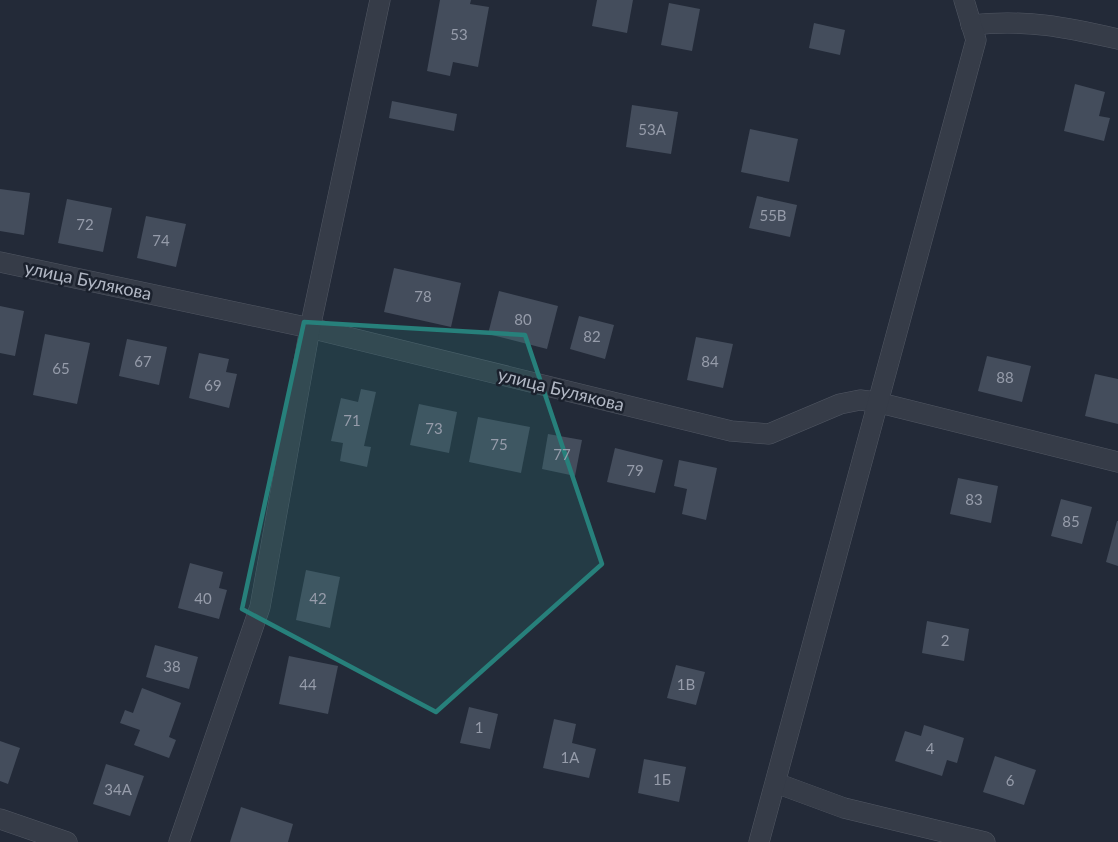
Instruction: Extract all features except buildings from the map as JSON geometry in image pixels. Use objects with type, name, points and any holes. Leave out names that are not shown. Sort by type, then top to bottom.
[{"type":"street","points":[[179,842],[260,607],[310,328],[380,0]]},
{"type":"street","points":[[759,842],[876,402],[976,40],[964,0]]},
{"type":"street","points":[[971,25],[1004,22],[1049,24],[1118,39]]},
{"type":"street","name":"улица Булякова","points":[[0,262],[310,328],[731,431],[769,434],[840,404],[860,400],[1118,462]]},
{"type":"street","points":[[776,783],[844,808],[985,842]]},
{"type":"street","points":[[0,819],[67,842]]},
{"type":"highlighted area","points":[[304,322],[525,335],[602,564],[436,712],[242,609]]}]
